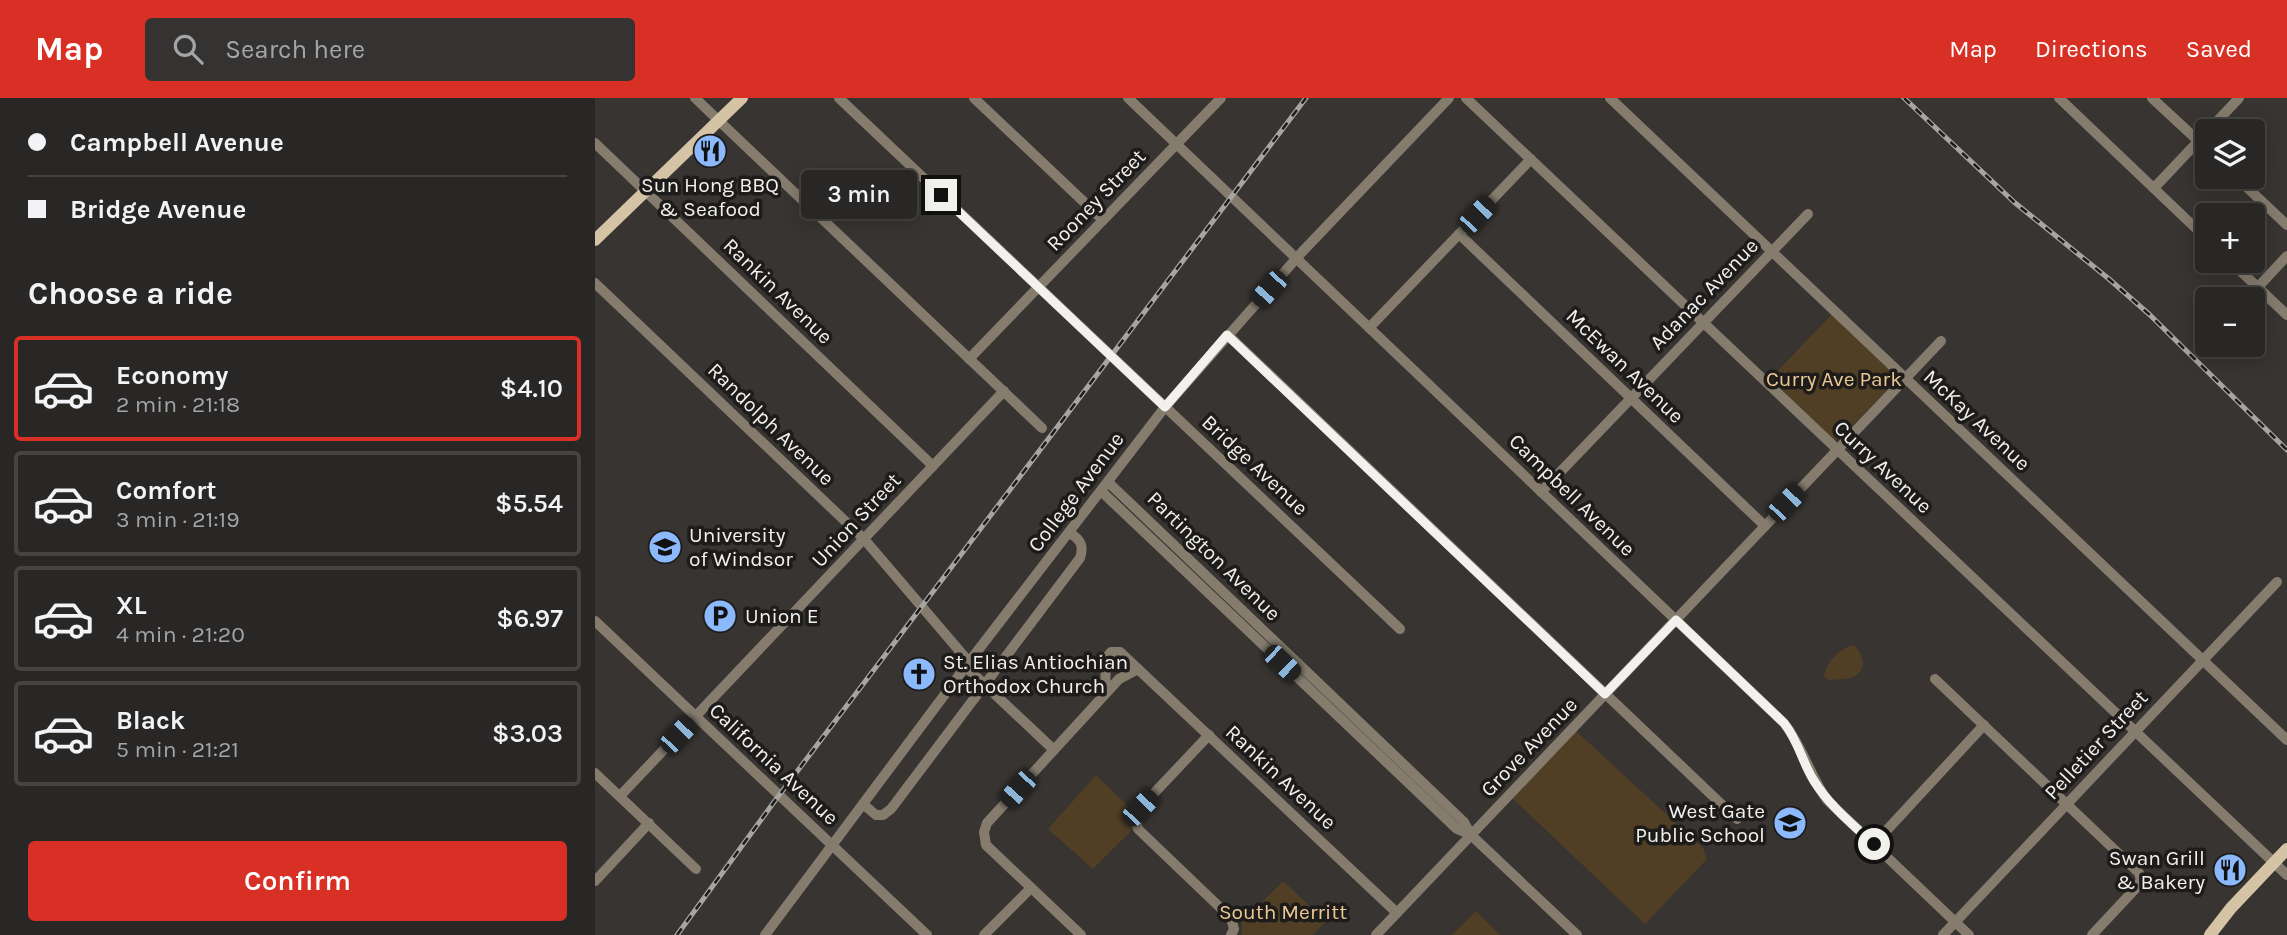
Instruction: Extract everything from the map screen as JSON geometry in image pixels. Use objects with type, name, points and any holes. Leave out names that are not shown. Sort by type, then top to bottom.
[{"type":"main road","points":[[595,240],[741,98]]},
{"type":"main road","points":[[2210,935],[2231,908],[2287,849]]},
{"type":"street","points":[[695,98],[1042,428]]},
{"type":"street","name":"Bridge Avenue","points":[[839,98],[1400,629]]},
{"type":"street","points":[[974,98],[1103,220]]},
{"type":"street","name":"Campbell Avenue","points":[[1128,98],[1784,723],[1795,738],[1812,778],[1827,800],[1969,935]]},
{"type":"street","name":"Rooney Street","points":[[969,359],[1221,98]]},
{"type":"street","name":"College Avenue","points":[[765,935],[1165,407],[1296,258],[1449,98]]},
{"type":"street","name":"Curry Avenue","points":[[1466,98],[2287,875]]},
{"type":"street","name":"McKay Avenue","points":[[1610,98],[2287,740]]},
{"type":"street","points":[[2059,98],[2195,227]]},
{"type":"street","points":[[2152,98],[2195,139]]},
{"type":"street","points":[[2219,119],[2239,98]]},
{"type":"street","name":"Rankin Avenue","points":[[595,143],[933,466]]},
{"type":"street","points":[[2154,188],[2195,145]]},
{"type":"street","points":[[1369,328],[1531,159]]},
{"type":"street","points":[[2249,189],[2287,225]]},
{"type":"street","name":"Adanac Avenue","points":[[1541,492],[1808,214]]},
{"type":"street","name":"McEwan Avenue","points":[[1459,234],[1765,526]]},
{"type":"street","points":[[2243,273],[2258,287],[2287,256]]},
{"type":"street","name":"Randolph Avenue","points":[[595,283],[864,539],[985,685],[1054,750]]},
{"type":"street","points":[[2265,294],[2287,315]]},
{"type":"street","points":[[1227,335],[1737,819]]},
{"type":"street","name":"Grove Avenue","points":[[1376,935],[1941,341]]},
{"type":"street","name":"Union Street","points":[[620,796],[1004,391]]},
{"type":"street","name":"Partington Avenue","points":[[1108,482],[1464,822],[1471,835],[1577,935]]},
{"type":"street","name":"Partington Avenue","points":[[1101,491],[1457,829],[1471,835]]},
{"type":"street","points":[[863,804],[876,815],[883,815],[891,810],[1080,558],[1083,550],[1081,543],[1070,533]]},
{"type":"street","name":"Pelletier Street","points":[[1943,935],[2277,582]]},
{"type":"street","name":"California Avenue","points":[[595,621],[927,935]]},
{"type":"street","name":"Rankin Avenue","points":[[1105,694],[1106,658],[1111,652],[1120,652],[1397,913]]},
{"type":"street","points":[[1081,935],[986,845],[984,832],[987,823],[1119,679],[1138,668]]},
{"type":"street","points":[[1935,679],[2139,873],[2141,880],[2136,888],[2092,935]]},
{"type":"street","points":[[1874,844],[1984,725]]},
{"type":"street","points":[[1209,735],[1140,808],[1136,817],[1138,829],[1231,918],[1234,929],[1231,935]]},
{"type":"street","points":[[595,773],[696,869]]},
{"type":"street","points":[[595,881],[649,823]]},
{"type":"street","points":[[984,935],[1031,887]]},
{"type":"green space","name":"Curry Ave Park","points":[[1832,314],[1893,372],[1895,377],[1893,384],[1835,440],[1829,438],[1769,380]]},
{"type":"green space","points":[[1854,645],[1862,658],[1860,671],[1851,678],[1828,680],[1824,676],[1831,661],[1843,649]]},
{"type":"green space","points":[[1575,730],[1703,848],[1707,859],[1645,924],[1511,797]]},
{"type":"green space","points":[[1096,775],[1133,811],[1134,828],[1093,869],[1048,829]]},
{"type":"green space","name":"South Merritt","points":[[1283,881],[1326,921],[1313,935],[1242,935],[1242,922]]},
{"type":"green space","points":[[1476,911],[1500,935],[1452,935]]},
{"type":"railway","points":[[677,935],[774,802],[1306,98]]},
{"type":"railway","points":[[1904,98],[2014,202],[2150,315],[2287,450]]},
{"type":"place","name":"Sun Hong BBQ & Seafood","points":[[710,151]]},
{"type":"place","name":"University of Windsor","points":[[665,547]]},
{"type":"place","name":"Union E","points":[[720,616]]},
{"type":"place","name":"St. Elias Antiochian Orthodox Church","points":[[919,674]]},
{"type":"place","name":"West Gate Public School","points":[[1790,823]]},
{"type":"place","name":"Swan Grill & Bakery","points":[[2230,870]]},
{"type":"route","points":[[941,195],[1165,407],[1227,335],[1605,694],[1676,620],[1784,723],[1795,738],[1812,778],[1827,800],[1874,844]]}]
